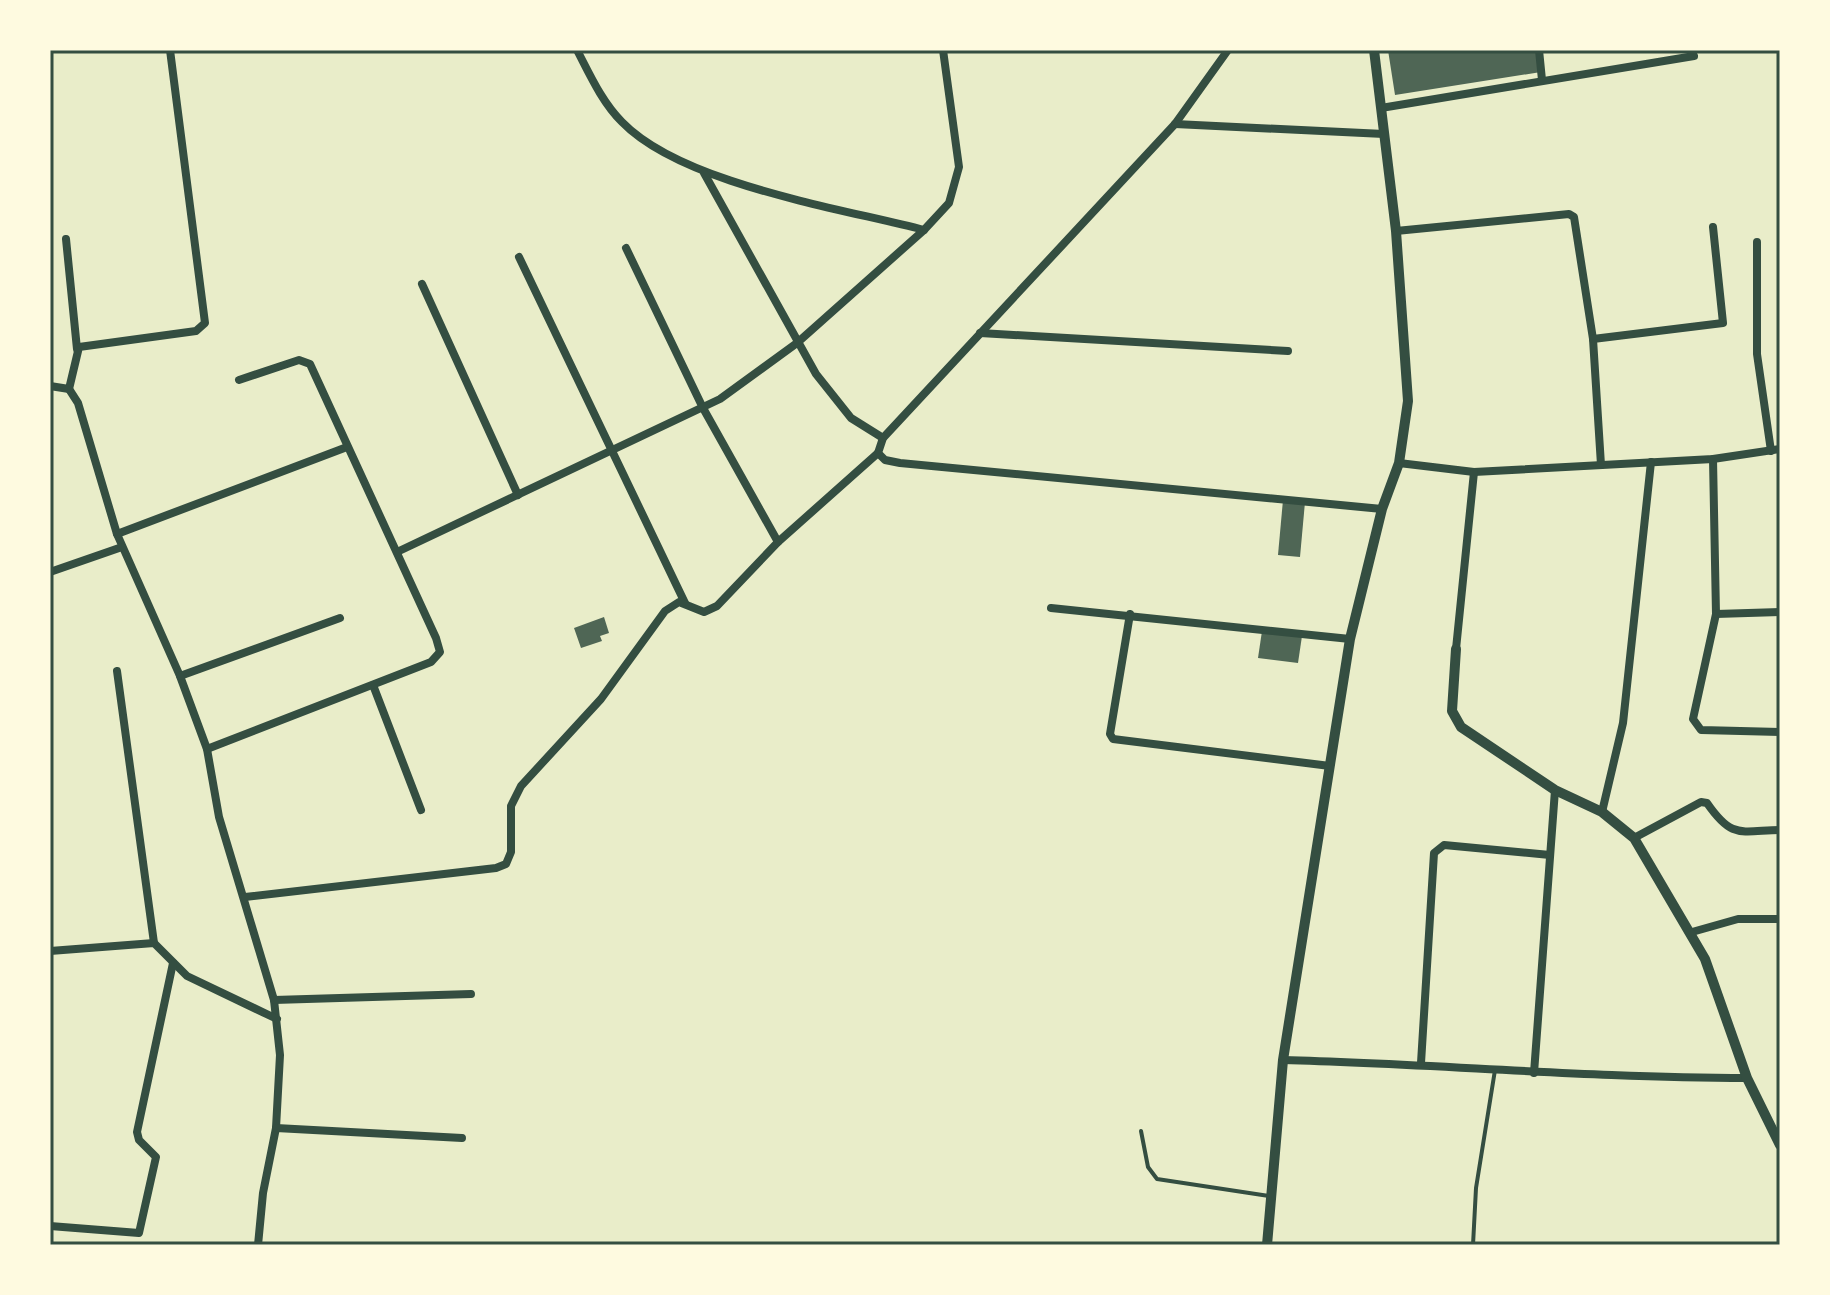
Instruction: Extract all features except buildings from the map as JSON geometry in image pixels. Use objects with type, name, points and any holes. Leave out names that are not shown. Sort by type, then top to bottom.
[{"type":"street","points":[[77,349],[88,344],[196,331],[205,323],[170,50]]},
{"type":"street","points":[[577,50],[620,121],[661,151],[704,173],[924,230]]},
{"type":"street","points":[[397,552],[703,408],[797,343],[924,230],[949,203],[959,167],[943,50]]},
{"type":"street","points":[[245,897],[496,868],[506,864],[511,852],[511,806],[521,786],[601,699],[665,611],[674,604],[685,603],[704,612],[717,606],[778,542],[878,453],[883,438],[1175,124],[1228,50]]},
{"type":"street","points":[[1267,1245],[1283,1060],[1350,639],[1382,509],[1399,463],[1408,401],[1396,231],[1374,50]]},
{"type":"street","points":[[1539,50],[1542,80]]},
{"type":"street","points":[[1381,108],[1694,56]]},
{"type":"street","points":[[1175,124],[1384,134]]},
{"type":"street","points":[[704,173],[797,343],[833,399],[851,418],[883,438]]},
{"type":"street","points":[[1396,231],[1571,215],[1576,222],[1593,339],[1601,465]]},
{"type":"street","points":[[1593,339],[1723,323],[1713,227]]},
{"type":"street","points":[[66,239],[77,349],[69,389],[78,403],[117,534],[180,676],[207,749],[219,817],[274,1000],[277,1019],[276,1128],[263,1193],[258,1245]]},
{"type":"street","points":[[1399,463],[1474,472],[1713,459],[1776,450],[1757,354],[1757,242]]},
{"type":"street","points":[[626,248],[703,408],[778,542]]},
{"type":"street","points":[[519,257],[685,603]]},
{"type":"street","points":[[422,284],[518,495]]},
{"type":"street","points":[[980,333],[1288,351]]},
{"type":"street","points":[[207,749],[431,662],[440,652],[397,552],[307,361],[299,360],[239,380]]},
{"type":"street","points":[[50,386],[69,389]]},
{"type":"street","points":[[117,534],[347,447]]},
{"type":"street","points":[[878,453],[885,460],[900,463],[1382,509]]},
{"type":"street","points":[[1713,459],[1716,614],[1693,722],[1701,730],[1780,732]]},
{"type":"street","points":[[1602,812],[1623,723],[1651,462]]},
{"type":"street","points":[[1474,472],[1456,649],[1452,711],[1456,721],[1555,790],[1602,812],[1634,838],[1692,932],[1717,989],[1747,1078],[1780,1145]]},
{"type":"street","points":[[50,572],[122,547]]},
{"type":"street","points":[[1051,608],[1350,639]]},
{"type":"street","points":[[1716,614],[1780,612]]},
{"type":"street","points":[[1130,614],[1110,734],[1113,739],[1330,766]]},
{"type":"street","points":[[180,676],[340,618]]},
{"type":"street","points":[[117,671],[154,943],[187,976],[277,1019]]},
{"type":"street","points":[[373,685],[421,810]]},
{"type":"street","points":[[1534,1073],[1555,790]]},
{"type":"street","points":[[1634,838],[1701,802],[1707,803],[1722,825],[1731,830],[1780,830]]},
{"type":"street","points":[[1421,1063],[1434,853],[1444,845],[1550,855]]},
{"type":"street","points":[[1692,932],[1745,917],[1780,919]]},
{"type":"street","points":[[50,951],[154,943]]},
{"type":"street","points":[[50,1226],[133,1236],[140,1232],[156,1157],[139,1140],[137,1132],[173,963]]},
{"type":"street","points":[[274,1000],[471,994]]},
{"type":"street","points":[[1283,1060],[1421,1063],[1636,1078],[1747,1078]]},
{"type":"street","points":[[276,1128],[462,1138]]},
{"type":"lane","points":[[1473,1245],[1476,1188],[1495,1070]]},
{"type":"lane","points":[[1141,1131],[1148,1167],[1157,1179],[1271,1196]]}]
